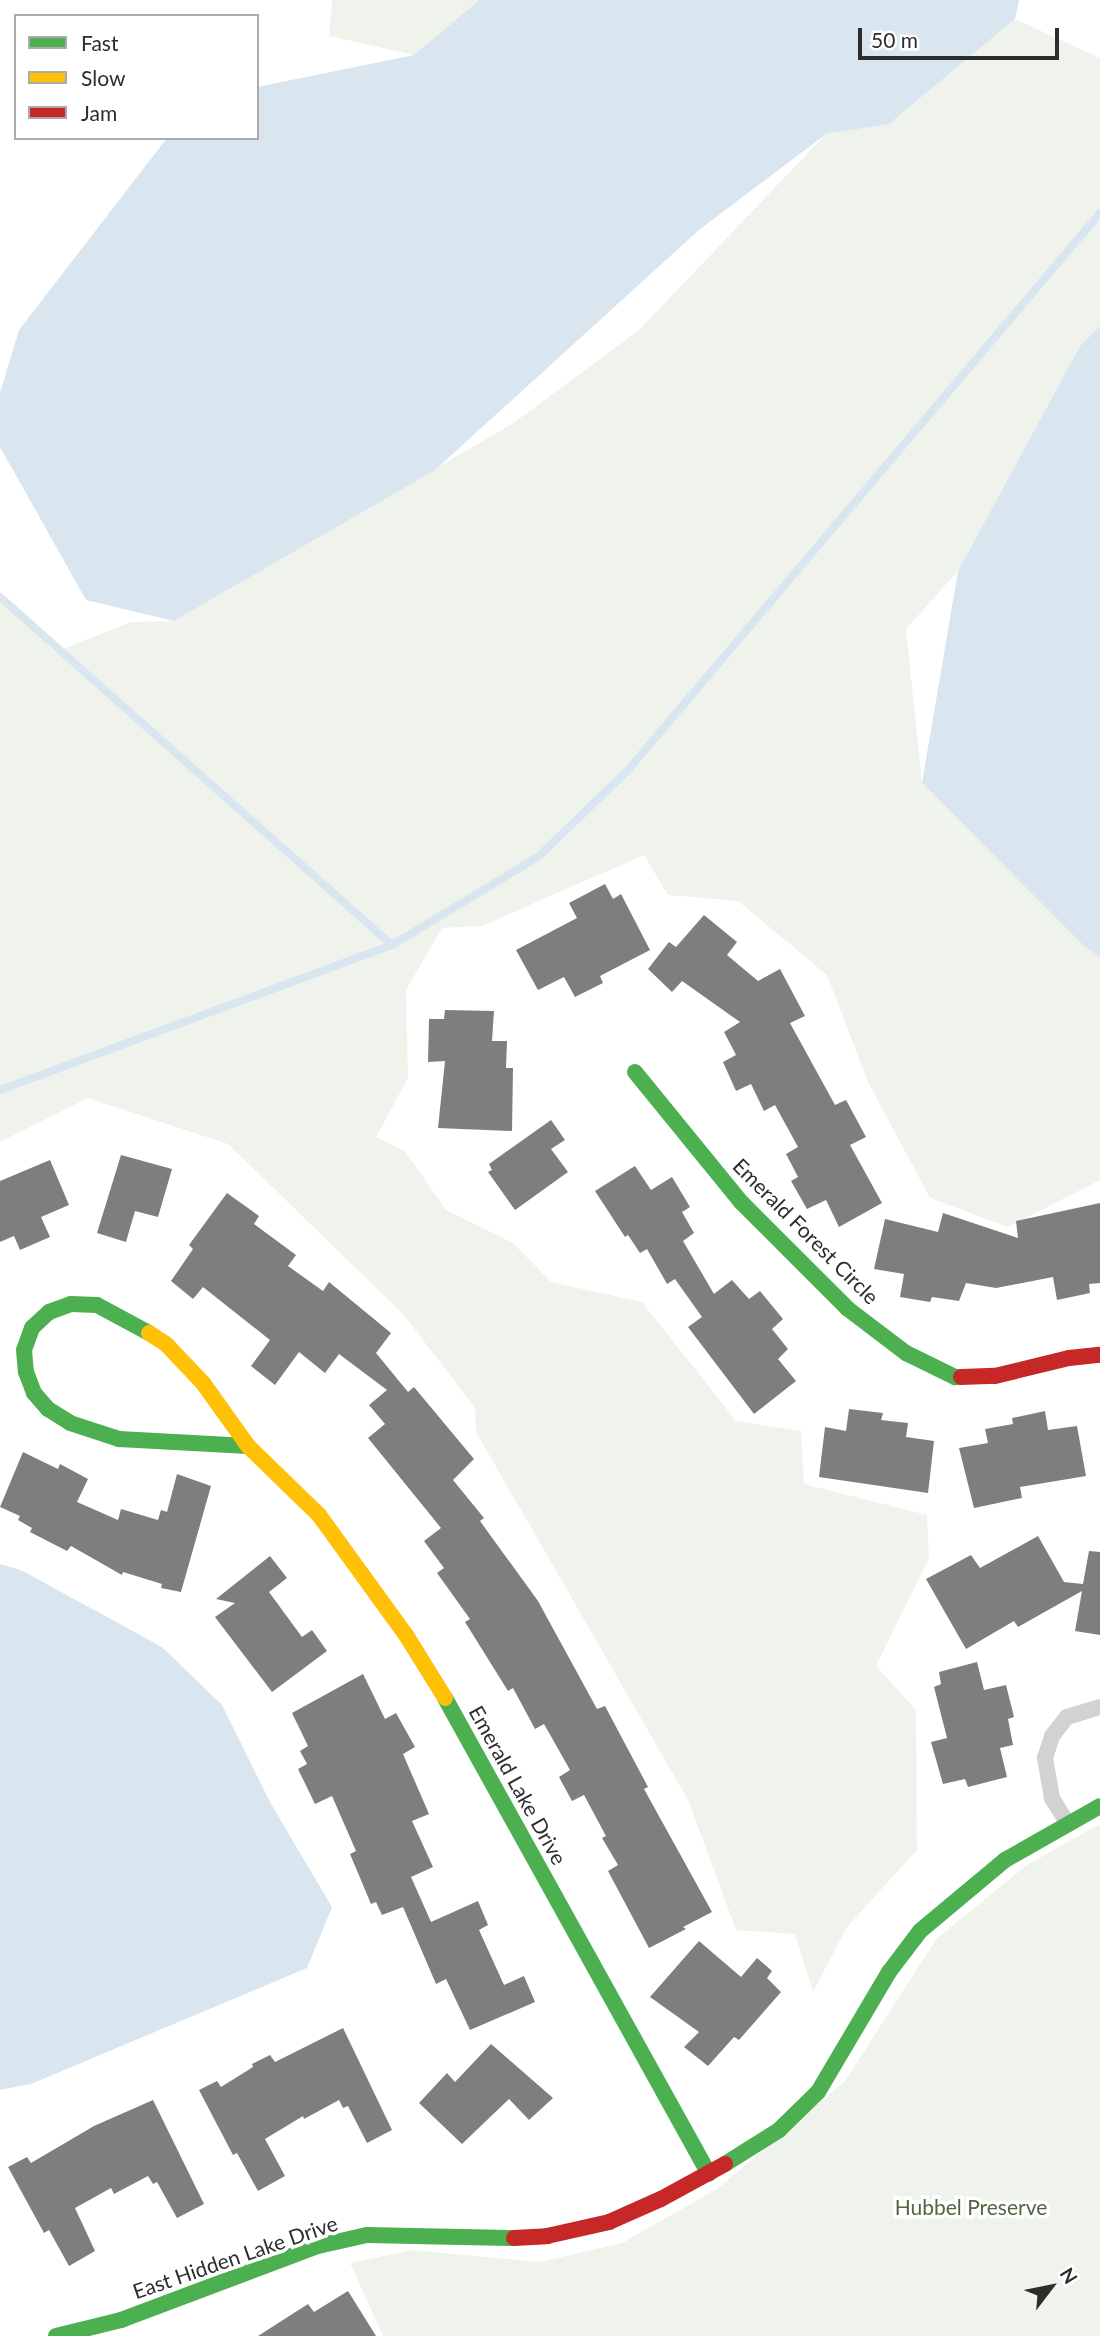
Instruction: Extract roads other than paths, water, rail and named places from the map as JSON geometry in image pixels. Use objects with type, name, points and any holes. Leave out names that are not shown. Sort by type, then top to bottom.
[{"type":"street","name":"Emerald Forest Circle","points":[[635,1072],[741,1202],[848,1309],[906,1353],[955,1377],[995,1376],[1069,1358],[1100,1355]]},
{"type":"street","name":"Emerald Lake Drive","points":[[248,1446],[118,1439],[70,1423],[48,1409],[34,1393],[26,1372],[24,1350],[32,1328],[49,1312],[71,1304],[97,1305],[132,1321],[166,1344],[203,1383],[248,1446],[319,1515],[406,1635],[467,1733],[709,2174]]},
{"type":"street","name":"East Hidden Lake Drive","points":[[56,2336],[121,2320],[318,2246],[367,2235],[493,2239],[547,2236],[609,2222],[709,2174],[779,2130],[818,2092],[889,1972],[920,1931],[1005,1860],[1100,1806]]},
{"type":"lane","points":[[1068,1824],[1052,1798],[1045,1758],[1052,1737],[1067,1717],[1100,1707]]},
{"type":"waterway","points":[[0,1090],[392,945],[538,857],[628,770],[1100,213]]},
{"type":"waterway","points":[[0,597],[392,945]]},
{"type":"park label","name":"Hubbel Preserve","points":[[971,2207]]}]
